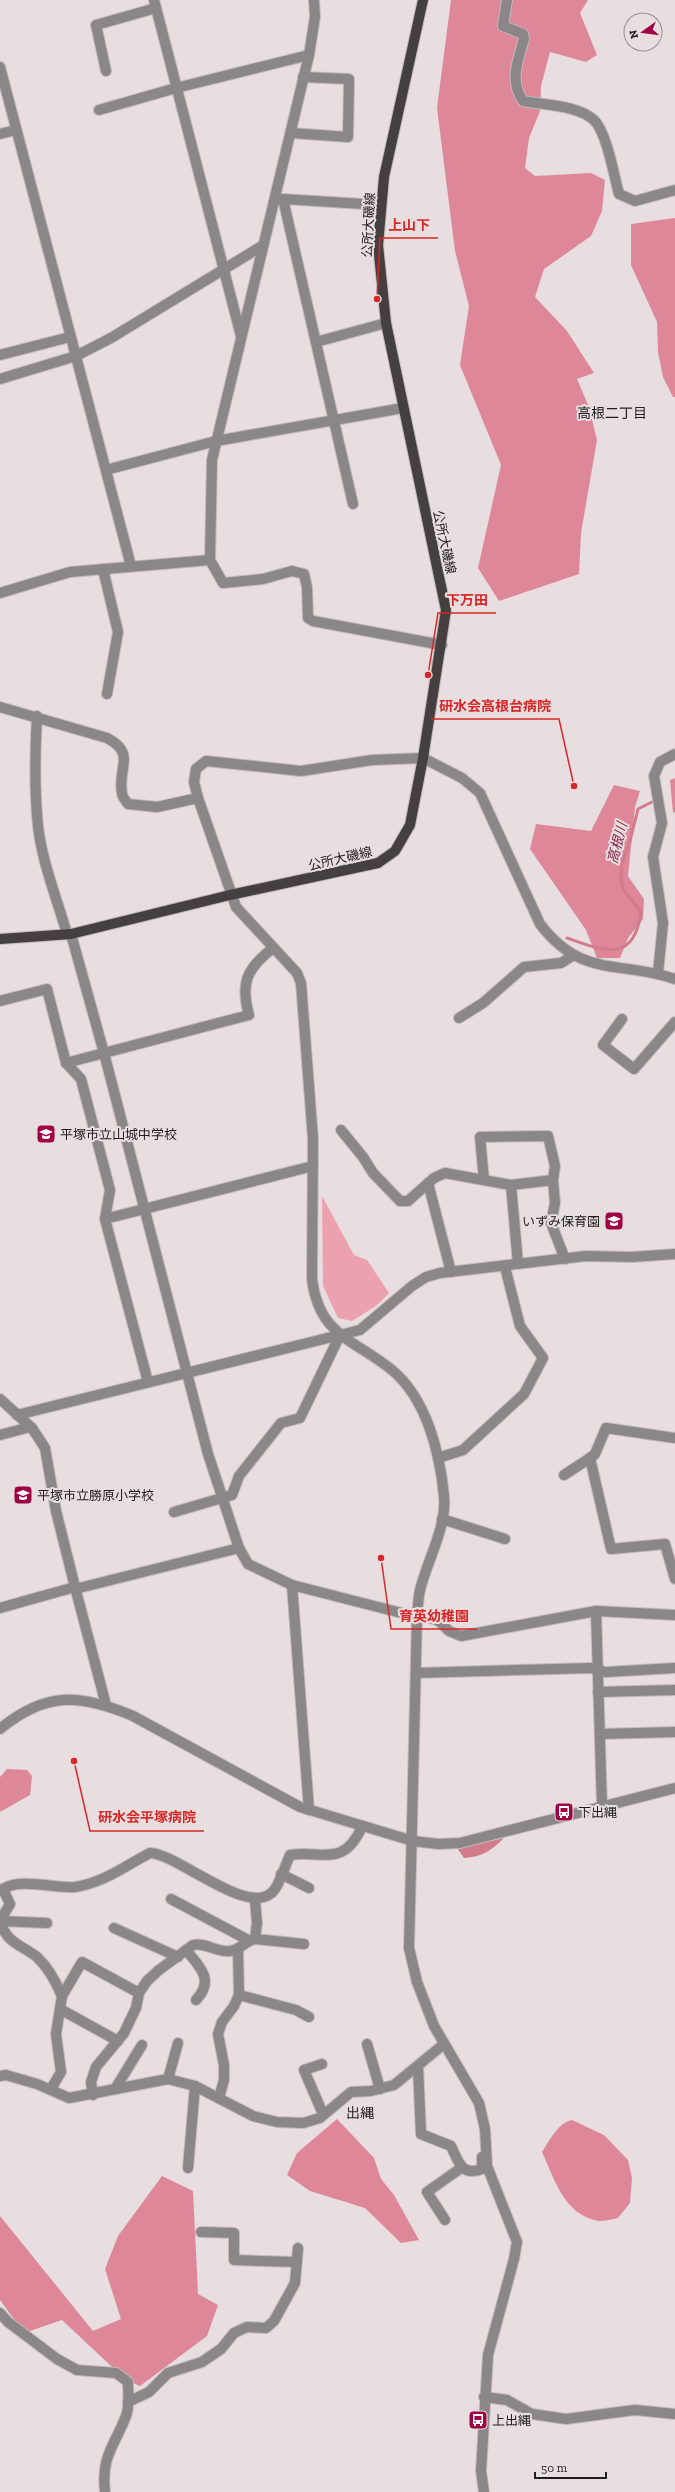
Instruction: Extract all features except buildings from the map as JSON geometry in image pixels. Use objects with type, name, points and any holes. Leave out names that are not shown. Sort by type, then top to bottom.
[{"type":"main road","name":"公所大磯線","points":[[0,939],[69,934],[230,895],[378,863],[395,851],[410,825],[442,646],[446,610],[402,408],[386,323],[378,245],[380,205],[384,177],[424,0]]},
{"type":"street","points":[[314,0],[315,17],[309,55],[290,133],[279,200],[262,246],[242,338],[216,441],[210,481],[210,560],[223,583],[262,579],[292,571],[304,574],[307,587],[308,618],[313,621],[442,646]]},
{"type":"street","points":[[418,0],[420,18]]},
{"type":"street","points":[[507,0],[503,26],[518,30],[523,34],[524,38],[515,73],[516,91],[523,101],[584,114],[595,121],[602,135],[618,194],[635,201],[675,190]]},
{"type":"street","points":[[106,71],[96,25],[155,4],[222,271],[242,338]]},
{"type":"street","points":[[99,110],[176,88],[309,55]]},
{"type":"street","points":[[0,67],[131,566]]},
{"type":"street","points":[[290,133],[348,137],[349,79],[304,77]]},
{"type":"street","points":[[0,134],[16,130]]},
{"type":"street","points":[[279,200],[380,205]]},
{"type":"street","points":[[279,200],[316,342],[353,504]]},
{"type":"street","points":[[0,379],[76,356],[111,338],[262,246]]},
{"type":"street","points":[[316,342],[386,323]]},
{"type":"street","points":[[0,355],[70,337]]},
{"type":"street","points":[[106,470],[216,441],[402,408]]},
{"type":"street","points":[[0,593],[70,572],[210,560]]},
{"type":"street","points":[[103,569],[118,632],[107,694]]},
{"type":"street","points":[[0,707],[36,716],[107,738],[119,744],[124,753],[122,794],[128,804],[157,807],[198,798]]},
{"type":"street","points":[[36,716],[34,770],[38,827],[44,855],[104,1052],[143,1209],[188,1373],[208,1454],[239,1548],[248,1564],[292,1585],[417,1617],[428,1617],[439,1621],[449,1631],[468,1636],[596,1611],[675,1615]]},
{"type":"street","points":[[658,973],[663,923],[653,857],[662,823],[654,776],[660,762],[675,754]]},
{"type":"street","points":[[484,2492],[480,2471],[488,2355],[514,2259],[517,2242],[487,2166],[485,2129],[479,2103],[444,2044],[417,1982],[409,1948],[417,1617],[420,1591],[442,1519],[444,1498],[438,1458],[428,1425],[403,1381],[392,1370],[340,1335],[318,1308],[314,1296],[312,1279],[313,1166],[310,1094],[301,983],[296,973],[242,916],[230,895],[198,798],[194,782],[196,769],[206,761],[301,771],[372,760],[423,758],[462,778],[480,793],[540,924],[553,940],[574,955],[613,968],[658,973],[675,979]]},
{"type":"street","points":[[66,1063],[249,1015],[245,1003],[246,981],[250,969],[273,948]]},
{"type":"street","points":[[459,1018],[483,1003],[524,967],[561,963],[574,955]]},
{"type":"street","points":[[0,1000],[47,988],[66,1063],[81,1079],[110,1190],[105,1219],[148,1382]]},
{"type":"street","points":[[622,1019],[603,1045],[634,1069],[675,1022]]},
{"type":"street","points":[[341,1130],[363,1157],[373,1173],[400,1201],[408,1201],[428,1183],[445,1173],[511,1185],[553,1180]]},
{"type":"street","points":[[484,1180],[480,1137],[548,1136],[555,1166],[553,1180],[555,1203],[551,1223],[565,1259]]},
{"type":"street","points":[[105,1219],[313,1166]]},
{"type":"street","points":[[428,1183],[451,1272]]},
{"type":"street","points":[[511,1185],[518,1264]]},
{"type":"street","points":[[17,1415],[360,1330],[426,1277],[451,1272],[505,1267],[518,1264],[586,1256],[632,1257],[675,1254]]},
{"type":"street","points":[[438,1458],[463,1450],[524,1394],[543,1358],[520,1326],[505,1267]]},
{"type":"street","points":[[174,1512],[223,1500],[232,1495],[239,1476],[281,1423],[300,1418],[340,1335]]},
{"type":"street","points":[[0,1399],[30,1427],[40,1438],[45,1448],[56,1511],[106,1705]]},
{"type":"street","points":[[0,1435],[30,1427]]},
{"type":"street","points":[[564,1475],[595,1454],[606,1428],[675,1438]]},
{"type":"street","points":[[590,1458],[611,1549],[665,1544],[675,1579]]},
{"type":"street","points":[[442,1519],[505,1539]]},
{"type":"street","points":[[0,1608],[239,1548]]},
{"type":"street","points":[[292,1585],[308,1810]]},
{"type":"street","points":[[596,1611],[602,1807]]},
{"type":"street","points":[[416,1673],[591,1668],[598,1672],[675,1668]]},
{"type":"street","points":[[598,1692],[675,1690]]},
{"type":"street","points":[[0,1729],[33,1706],[52,1701],[77,1699],[106,1705],[133,1716],[308,1810],[412,1841],[438,1844],[460,1843],[675,1788]]},
{"type":"street","points":[[600,1734],[675,1732]]},
{"type":"street","points":[[62,1996],[54,1978],[44,1964],[5,1936],[0,1921],[10,1904],[2,1890],[12,1885],[73,1887],[96,1884],[150,1853],[160,1853],[196,1875],[255,1900],[265,1898],[275,1890],[290,1855],[305,1853],[322,1857],[343,1852],[357,1836],[362,1827]]},
{"type":"street","points":[[281,1874],[309,1888]]},
{"type":"street","points":[[171,1899],[252,1940],[304,1944]]},
{"type":"street","points":[[93,2095],[91,2082],[96,2067],[118,2041],[136,2008],[139,1993],[147,1981],[186,1950],[200,1944],[221,1952],[238,1950],[252,1940],[257,1923],[255,1900]]},
{"type":"street","points":[[0,1921],[47,1923]]},
{"type":"street","points":[[114,1928],[178,1957]]},
{"type":"street","points":[[186,1950],[200,1967],[205,1979],[204,1992],[196,2000]]},
{"type":"street","points":[[219,2098],[224,2080],[224,2065],[218,2034],[222,2022],[234,2006],[239,1995],[238,1950]]},
{"type":"street","points":[[51,2089],[62,2072],[56,2034],[62,1996],[82,1962],[139,1993]]},
{"type":"street","points":[[239,1995],[296,2010],[309,2016]]},
{"type":"street","points":[[60,2009],[118,2041]]},
{"type":"street","points":[[168,2079],[178,2042]]},
{"type":"street","points":[[368,2044],[380,2089]]},
{"type":"street","points":[[0,2076],[6,2075],[51,2089],[69,2098],[93,2095],[115,2089],[168,2079],[194,2086],[254,2116],[277,2122],[303,2123],[320,2118],[351,2092],[380,2089],[394,2085],[444,2044]]},
{"type":"street","points":[[115,2089],[142,2045]]},
{"type":"street","points":[[322,2064],[304,2070],[323,2114]]},
{"type":"street","points":[[418,2066],[421,2134],[451,2146],[460,2168],[465,2171],[475,2172],[482,2169],[482,2156],[486,2152]]},
{"type":"street","points":[[188,2168],[194,2086]]},
{"type":"street","points":[[445,2220],[427,2192],[460,2168]]},
{"type":"street","points":[[201,2232],[234,2233],[234,2260],[297,2262]]},
{"type":"street","points":[[128,2402],[149,2392],[168,2373],[202,2362],[221,2349],[234,2333],[247,2327],[266,2328],[274,2321],[295,2283],[298,2248]]},
{"type":"street","points":[[0,2313],[8,2322],[51,2354],[77,2370],[116,2373],[128,2382],[128,2402],[126,2415],[106,2456],[103,2478],[105,2492]]},
{"type":"street","points":[[484,2397],[507,2400],[532,2414],[566,2419],[635,2410],[675,2414]]},
{"type":"shaded area","points":[[451,0],[588,0],[580,13],[597,55],[586,62],[550,52],[541,86],[540,111],[529,138],[525,168],[535,176],[591,173],[605,180],[602,211],[591,236],[544,269],[535,297],[567,331],[594,373],[577,379],[589,407],[597,440],[581,533],[579,574],[499,601],[478,568],[501,465],[460,365],[469,306],[455,251],[437,108]]},
{"type":"shaded area","points":[[675,218],[675,397],[673,397],[663,377],[658,352],[657,322],[631,265],[631,224]]},
{"type":"shaded area","points":[[675,778],[675,812],[673,813],[670,780]]},
{"type":"shaded area","points":[[614,785],[640,791],[635,807],[628,876],[644,899],[643,919],[628,938],[620,958],[597,958],[586,930],[530,849],[536,824],[591,831]]},
{"type":"shaded area","points":[[322,1196],[354,1255],[367,1260],[389,1293],[376,1306],[352,1321],[338,1318],[323,1286]]},
{"type":"shaded area","points":[[7,1769],[27,1770],[32,1776],[30,1795],[0,1812],[0,1777]]},
{"type":"shaded area","points":[[504,1838],[491,1849],[476,1856],[464,1858],[457,1848]]},
{"type":"shaded area","points":[[337,2119],[374,2158],[381,2179],[394,2195],[419,2240],[401,2243],[365,2208],[310,2191],[287,2175],[297,2153]]},
{"type":"shaded area","points":[[572,2120],[604,2135],[628,2160],[632,2178],[630,2203],[618,2218],[599,2221],[577,2212],[562,2195],[557,2185],[542,2152],[558,2128]]},
{"type":"shaded area","points":[[162,2176],[193,2191],[198,2294],[218,2305],[207,2336],[140,2386],[126,2380],[62,2320],[24,2333],[0,2300],[0,2216],[93,2331],[121,2319],[105,2269],[118,2236]]},
{"type":"waterway","name":"高根川","points":[[567,938],[593,947],[605,949],[624,947],[632,940],[637,929],[641,912],[623,889],[621,879],[622,862],[630,841],[638,809],[652,802]]},
{"type":"place","name":"上山下","points":[[377,299]]},
{"type":"place","name":"下万田","points":[[428,675]]},
{"type":"place","name":"研水会高根台病院","points":[[574,786]]},
{"type":"place","name":"平塚市立山城中学校","points":[[46,1134]]},
{"type":"place","name":"いずみ保育園","points":[[614,1221]]},
{"type":"place","name":"平塚市立勝原小学校","points":[[23,1495]]},
{"type":"place","name":"育英幼稚園","points":[[381,1558]]},
{"type":"place","name":"研水会平塚病院","points":[[74,1761]]},
{"type":"place","name":"下出縄","points":[[564,1812]]},
{"type":"place","name":"上出縄","points":[[478,2420]]},
{"type":"district","name":"高根二丁目","points":[[612,413]]},
{"type":"district","name":"出縄","points":[[360,2113]]}]
